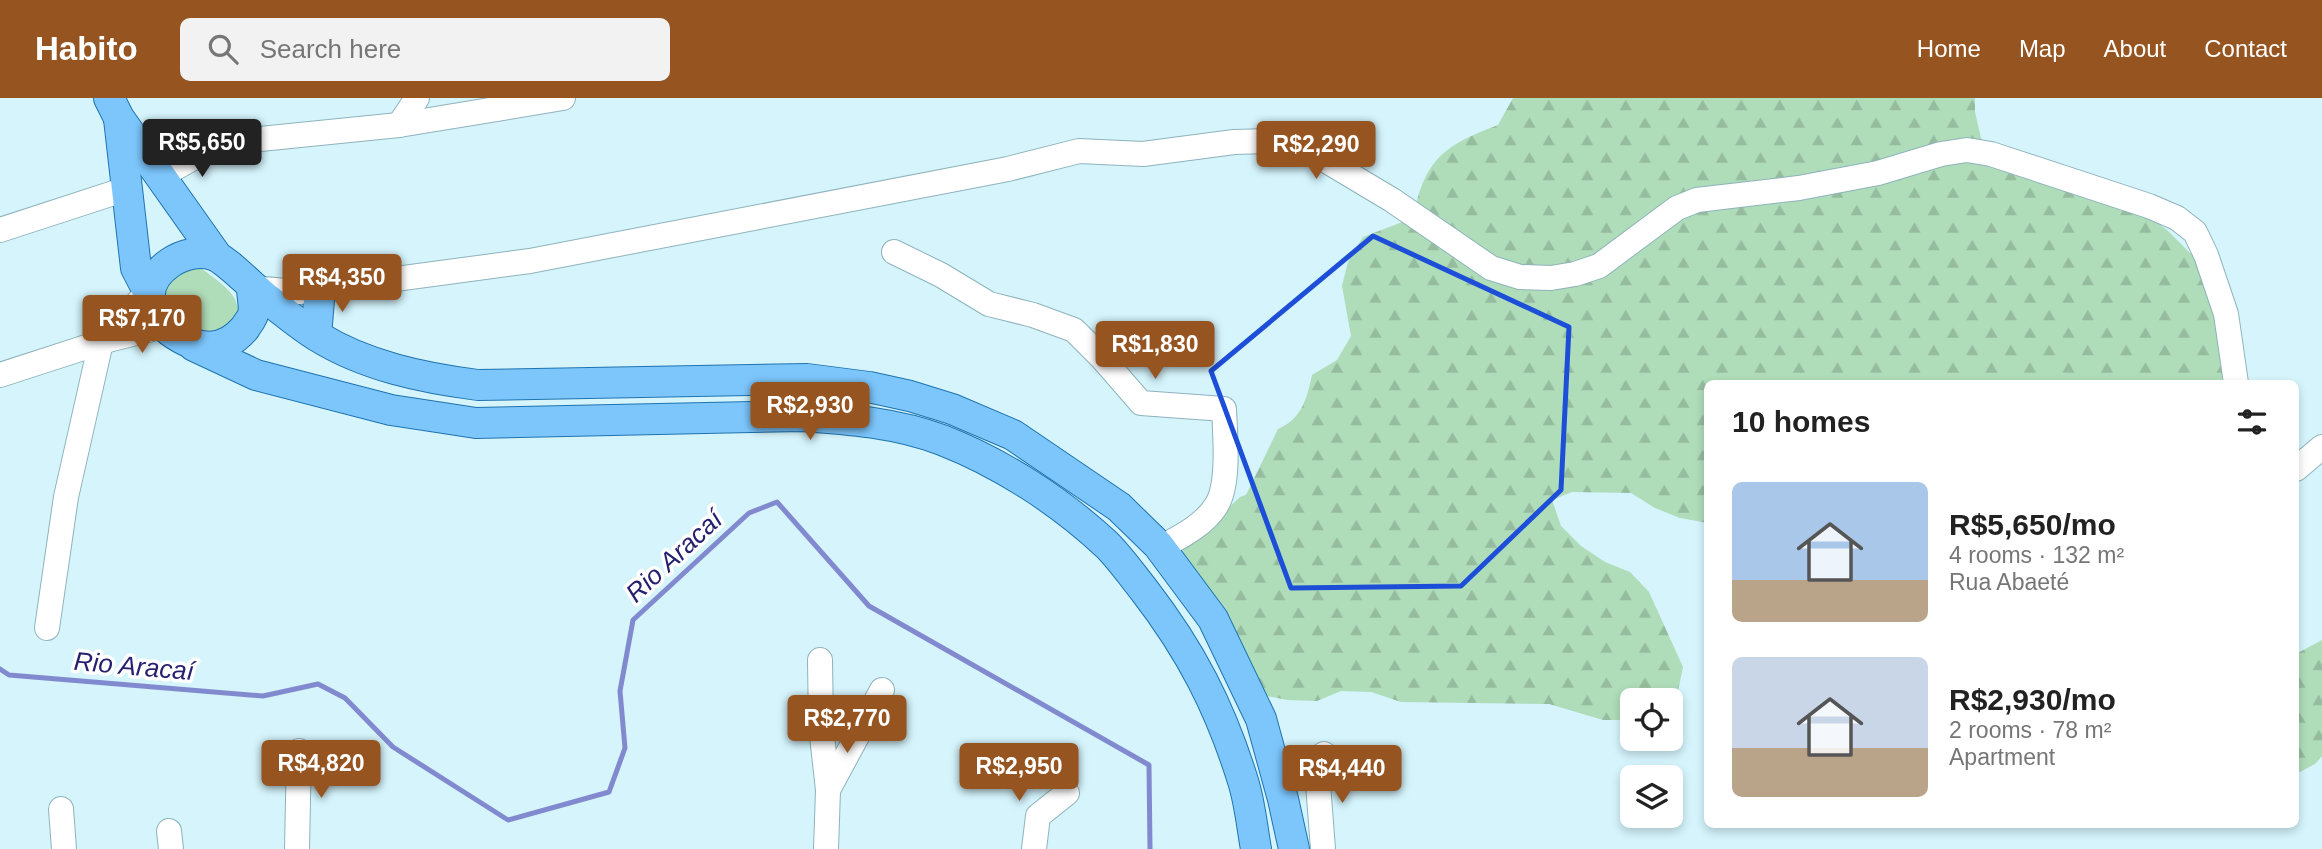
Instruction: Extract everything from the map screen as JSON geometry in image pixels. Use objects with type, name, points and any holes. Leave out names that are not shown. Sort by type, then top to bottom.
[{"type":"main road","points":[[121,119],[216,255],[252,288],[316,335],[362,358],[440,380],[478,385],[807,379],[869,387],[910,396],[1013,435],[1119,507],[1160,548],[1213,619],[1261,719],[1294,849]]},
{"type":"main road","points":[[121,119],[136,268],[150,296],[152,309],[164,326],[194,345],[256,375],[391,410],[476,423],[801,416],[888,425],[941,440],[997,466],[1053,502],[1108,546],[1175,630],[1221,717],[1244,784],[1256,849]]},
{"type":"main road","points":[[150,296],[160,270],[169,263],[191,254],[216,255]]},
{"type":"main road","points":[[194,345],[222,345],[242,331],[254,314],[252,288]]},
{"type":"main road","points":[[316,335],[320,289]]},
{"type":"street","points":[[399,125],[417,98]]},
{"type":"street","points":[[121,119],[174,145],[220,143],[399,125],[563,98]]},
{"type":"street","points":[[252,288],[299,292],[530,261],[1008,169],[1079,151],[1143,154],[1234,142],[1269,141],[1310,151],[1392,200],[1492,268],[1520,277],[1551,278],[1599,266],[1677,208],[1697,200],[1799,188],[1878,173],[1941,154],[1967,150],[1991,154],[2149,206],[2177,218],[2195,232],[2206,255],[2226,314],[2236,380]]},
{"type":"street","points":[[161,176],[220,143]]},
{"type":"street","points":[[0,230],[126,189]]},
{"type":"street","points":[[894,253],[941,275],[989,304],[1033,315],[1074,330],[1141,403],[1224,409],[1226,467],[1217,505],[1195,528],[1160,548]]},
{"type":"street","points":[[47,628],[66,497],[105,341],[139,301],[150,296]]},
{"type":"street","points":[[0,375],[105,341],[164,326]]},
{"type":"street","points":[[2299,466],[2322,447]]},
{"type":"street","points":[[820,660],[821,727],[828,790],[826,849]]},
{"type":"street","points":[[828,790],[883,690]]},
{"type":"street","points":[[821,727],[843,730],[857,737]]},
{"type":"street","points":[[297,849],[299,751]]},
{"type":"street","points":[[1323,849],[1317,771],[1324,754]]},
{"type":"street","points":[[1034,849],[1038,816],[1067,793]]},
{"type":"street","points":[[61,809],[64,849]]},
{"type":"highlighted area","points":[[1373,236],[1569,327],[1561,490],[1461,586],[1291,588],[1211,371]]},
{"type":"green space","points":[[1513,98],[1975,98],[1981,138],[1996,160],[2145,214],[2167,230],[2205,268],[2223,342],[2222,380],[1704,380],[1704,522],[1680,518],[1655,508],[1631,493],[1572,492],[1552,500],[1561,526],[1581,546],[1605,562],[1630,572],[1649,592],[1683,667],[1679,688],[1620,688],[1620,720],[1603,720],[1549,704],[1401,702],[1371,692],[1341,691],[1317,701],[1287,700],[1262,695],[1200,575],[1180,556],[1195,531],[1220,516],[1240,497],[1246,495],[1278,429],[1293,420],[1302,407],[1312,375],[1337,360],[1351,336],[1342,286],[1348,262],[1363,237],[1413,218],[1424,182],[1439,157],[1463,140],[1498,125]]},
{"type":"green space","points":[[197,265],[230,291],[235,299],[238,317],[235,329],[199,337],[167,308],[162,292],[168,277]]},
{"type":"green space","points":[[2322,640],[2322,756],[2315,764],[2299,772],[2299,652]]},
{"type":"waterway","name":"Rio Aracaí","points":[[0,669],[9,675],[263,696],[318,684],[345,698],[393,747],[508,820],[609,792],[625,748],[620,691],[633,620],[749,513],[777,502],[869,606],[1149,765],[1150,849]]}]
